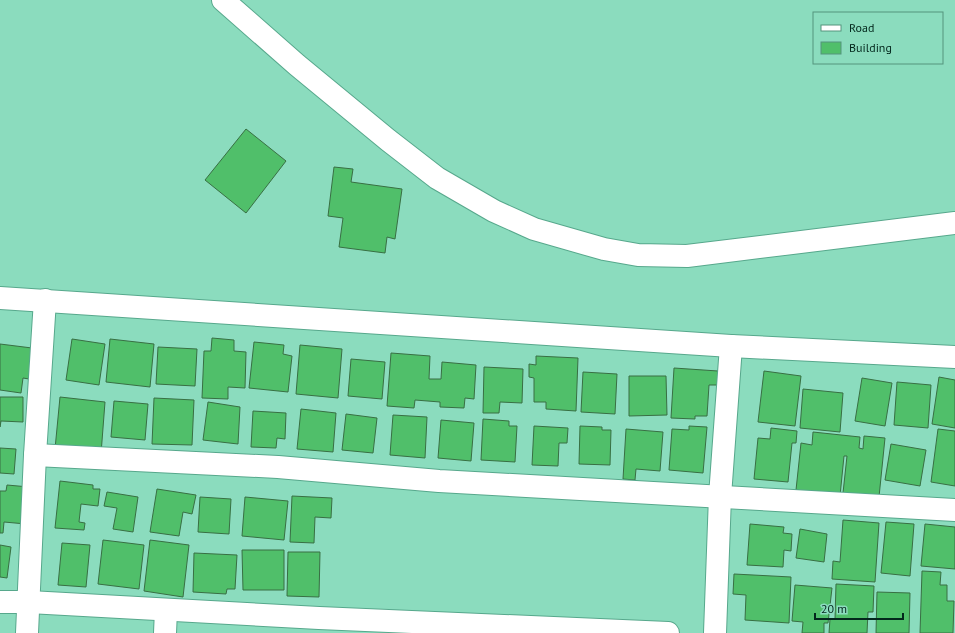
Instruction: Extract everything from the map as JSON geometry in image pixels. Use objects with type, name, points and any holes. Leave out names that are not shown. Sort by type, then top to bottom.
[{"type":"street","points":[[223,0],[297,65],[388,140],[437,178],[494,211],[534,230],[604,249],[638,255],[687,256],[955,223]]},
{"type":"street","points":[[0,298],[731,346],[955,357]]},
{"type":"street","points":[[28,633],[35,455],[45,300]]},
{"type":"street","points":[[715,633],[720,496],[731,346]]},
{"type":"street","points":[[35,455],[278,467],[439,481],[955,510]]},
{"type":"street","points":[[0,602],[29,602],[166,610],[319,626],[668,633]]},
{"type":"street","points":[[165,633],[166,610]]},
{"type":"building","points":[[246,129],[286,161],[246,213],[205,180]]},
{"type":"building","points":[[334,167],[353,169],[351,182],[402,189],[395,239],[387,237],[385,253],[339,247],[343,218],[328,216]]},
{"type":"building","points":[[212,338],[234,340],[234,351],[246,352],[245,388],[228,387],[228,399],[202,398],[204,351],[211,351]]},
{"type":"building","points":[[72,339],[105,344],[99,385],[66,380]]},
{"type":"building","points":[[110,339],[154,344],[150,387],[106,382]]},
{"type":"building","points":[[254,342],[284,345],[283,354],[292,356],[288,392],[249,388]]},
{"type":"building","points":[[0,344],[32,348],[29,379],[23,378],[21,393],[0,390]]},
{"type":"building","points":[[300,345],[342,349],[338,398],[296,394]]},
{"type":"building","points":[[158,347],[197,349],[195,386],[156,384]]},
{"type":"building","points":[[391,353],[430,356],[429,379],[441,379],[442,362],[476,365],[474,399],[465,398],[464,408],[440,407],[440,402],[415,400],[414,408],[387,406]]},
{"type":"building","points":[[536,356],[578,358],[576,411],[546,409],[546,402],[534,402],[534,378],[529,377],[529,364],[536,365]]},
{"type":"building","points":[[351,359],[385,362],[382,399],[348,396]]},
{"type":"building","points":[[484,367],[523,369],[522,403],[500,402],[499,413],[483,413]]},
{"type":"building","points":[[674,368],[718,371],[718,385],[709,385],[707,416],[695,416],[695,419],[671,418]]},
{"type":"building","points":[[764,371],[801,376],[795,426],[758,422]]},
{"type":"building","points":[[583,372],[617,374],[615,414],[581,412]]},
{"type":"building","points":[[629,376],[666,376],[667,415],[629,416]]},
{"type":"building","points":[[939,377],[955,380],[955,428],[932,424]]},
{"type":"building","points":[[862,378],[892,383],[885,426],[855,421]]},
{"type":"building","points":[[897,382],[931,385],[928,428],[894,425]]},
{"type":"building","points":[[803,389],[843,393],[840,432],[800,428]]},
{"type":"building","points":[[0,397],[23,397],[23,422],[1,421],[0,427]]},
{"type":"building","points":[[60,397],[105,402],[101,454],[55,449]]},
{"type":"building","points":[[154,398],[194,400],[192,445],[152,444]]},
{"type":"building","points":[[114,401],[148,404],[145,440],[111,437]]},
{"type":"building","points":[[208,402],[240,407],[238,444],[203,440]]},
{"type":"building","points":[[301,409],[336,413],[333,452],[297,449]]},
{"type":"building","points":[[253,411],[286,413],[285,439],[277,438],[276,448],[251,447]]},
{"type":"building","points":[[346,414],[377,418],[373,453],[342,450]]},
{"type":"building","points":[[393,415],[427,417],[425,458],[390,455]]},
{"type":"building","points":[[483,419],[509,421],[509,426],[517,426],[515,462],[481,460]]},
{"type":"building","points":[[441,420],[474,423],[471,461],[438,458]]},
{"type":"building","points":[[534,426],[568,428],[567,443],[559,443],[558,466],[532,465]]},
{"type":"building","points":[[580,426],[602,427],[602,430],[611,430],[610,465],[579,464]]},
{"type":"building","points":[[689,426],[707,427],[703,473],[669,470],[672,429],[689,430]]},
{"type":"building","points":[[771,428],[797,431],[796,443],[792,443],[788,482],[754,479],[758,438],[770,439]]},
{"type":"building","points":[[626,429],[663,432],[660,471],[636,469],[635,480],[623,479]]},
{"type":"building","points":[[938,429],[955,431],[955,486],[931,482]]},
{"type":"building","points":[[813,432],[860,437],[859,448],[863,449],[864,436],[885,438],[879,497],[843,493],[847,456],[844,456],[840,496],[796,490],[801,443],[812,445]]},
{"type":"building","points":[[891,444],[926,450],[920,486],[885,480]]},
{"type":"building","points":[[0,448],[16,449],[14,474],[0,473]]},
{"type":"building","points":[[60,481],[93,485],[93,489],[100,489],[98,506],[81,504],[79,522],[85,523],[84,530],[55,528]]},
{"type":"building","points":[[7,485],[29,487],[26,524],[4,522],[3,533],[0,533],[0,491],[6,491]]},
{"type":"building","points":[[157,489],[196,495],[192,514],[183,512],[179,536],[150,532]]},
{"type":"building","points":[[107,492],[138,497],[133,532],[113,529],[117,508],[104,506]]},
{"type":"building","points":[[292,496],[332,498],[331,518],[315,517],[314,543],[290,542]]},
{"type":"building","points":[[200,497],[231,499],[229,534],[198,532]]},
{"type":"building","points":[[245,497],[288,501],[284,540],[242,536]]},
{"type":"building","points":[[843,520],[879,523],[875,582],[832,579],[833,561],[840,562]]},
{"type":"building","points":[[886,522],[914,524],[910,576],[881,573]]},
{"type":"building","points":[[750,524],[784,527],[783,533],[792,534],[791,551],[784,550],[783,567],[747,565]]},
{"type":"building","points":[[925,524],[955,527],[955,569],[921,566]]},
{"type":"building","points":[[800,529],[827,534],[824,562],[796,558]]},
{"type":"building","points":[[103,540],[144,545],[139,589],[98,584]]},
{"type":"building","points":[[150,540],[189,545],[183,597],[144,591]]},
{"type":"building","points":[[62,543],[90,545],[86,587],[58,585]]},
{"type":"building","points":[[0,545],[11,547],[7,578],[0,577]]},
{"type":"building","points":[[242,550],[284,550],[284,590],[243,590]]},
{"type":"building","points":[[288,552],[320,552],[319,597],[287,596]]},
{"type":"building","points":[[194,553],[237,555],[235,589],[227,589],[226,594],[193,592]]},
{"type":"building","points":[[922,571],[941,572],[940,585],[947,585],[947,601],[954,601],[953,633],[920,633]]},
{"type":"building","points":[[734,574],[791,577],[789,623],[745,620],[746,595],[733,594]]},
{"type":"building","points":[[836,584],[874,586],[873,612],[868,612],[867,633],[829,633],[830,619],[835,619]]},
{"type":"building","points":[[795,585],[832,588],[828,623],[824,623],[824,633],[802,633],[803,622],[792,621]]},
{"type":"building","points":[[877,592],[910,593],[909,633],[876,633]]}]
